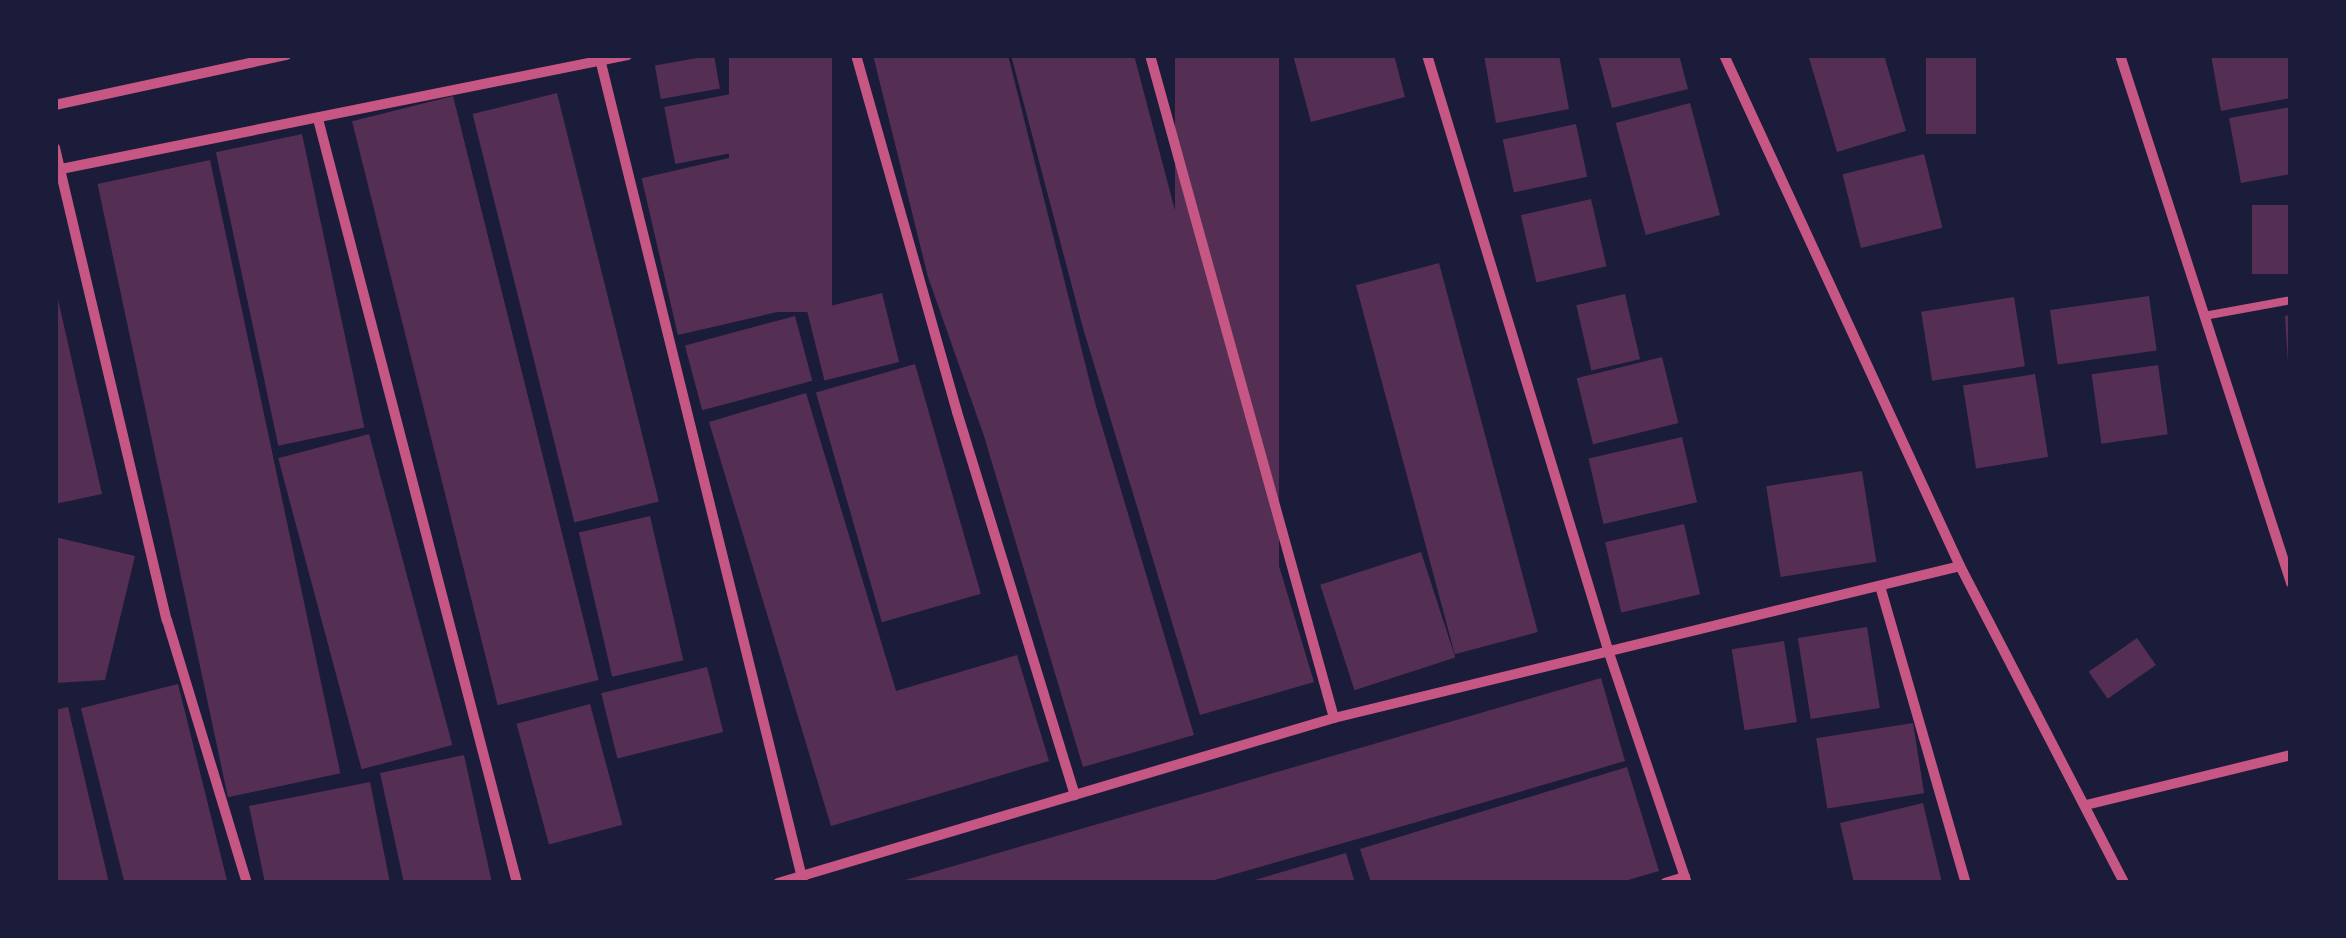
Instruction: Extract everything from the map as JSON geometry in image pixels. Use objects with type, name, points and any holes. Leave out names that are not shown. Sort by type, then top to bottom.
[{"type":"street","points":[[55,105],[286,55]]},
{"type":"street","points":[[57,170],[628,55]]},
{"type":"street","points":[[856,55],[957,412],[1075,795]]},
{"type":"street","points":[[1150,55],[1334,718]]},
{"type":"street","points":[[1428,55],[1608,653],[1686,880],[1666,883]]},
{"type":"street","points":[[1724,55],[1960,566],[2124,883]]},
{"type":"street","points":[[2120,55],[2291,582]]},
{"type":"street","points":[[600,58],[802,880]]},
{"type":"street","points":[[318,119],[517,883]]},
{"type":"street","points":[[55,148],[57,170],[167,620],[248,883]]},
{"type":"street","points":[[778,883],[802,880],[1334,718],[1960,566]]},
{"type":"street","points":[[1880,586],[1966,883]]},
{"type":"street","points":[[2086,804],[2291,755]]},
{"type":"lane","points":[[2204,316],[2291,300]]},
{"type":"building","points":[[714,55],[720,88],[661,99],[655,65]]},
{"type":"building","points":[[729,55],[832,55],[832,312],[729,312]]},
{"type":"building","points":[[873,55],[1008,55],[1095,403],[1194,735],[1083,767],[984,436],[928,277]]},
{"type":"building","points":[[1011,55],[1134,55],[1197,294],[1314,682],[1200,715],[1083,328]]},
{"type":"building","points":[[1175,55],[1279,55],[1279,590],[1175,590]]},
{"type":"building","points":[[1293,55],[1394,55],[1405,97],[1311,122]]},
{"type":"building","points":[[1484,55],[1559,55],[1569,109],[1496,123]]},
{"type":"building","points":[[1598,55],[1679,55],[1688,89],[1612,108]]},
{"type":"building","points":[[1884,55],[1906,131],[1837,152],[1809,58]]},
{"type":"building","points":[[1926,55],[1976,55],[1976,134],[1926,134]]},
{"type":"building","points":[[2211,55],[2291,55],[2291,98],[2221,111]]},
{"type":"building","points":[[557,93],[659,501],[574,523],[473,114]]},
{"type":"building","points":[[731,94],[742,151],[675,164],[664,107]]},
{"type":"building","points":[[453,96],[599,680],[498,705],[352,121]]},
{"type":"building","points":[[1690,103],[1720,215],[1646,235],[1616,123]]},
{"type":"building","points":[[2291,107],[2291,174],[2241,183],[2229,118]]},
{"type":"building","points":[[1576,124],[1587,177],[1514,192],[1503,140]]},
{"type":"building","points":[[302,134],[364,427],[278,446],[216,152]]},
{"type":"building","points":[[1924,154],[1942,228],[1861,248],[1842,174]]},
{"type":"building","points":[[742,155],[778,312],[678,335],[642,178]]},
{"type":"building","points":[[210,160],[340,773],[228,797],[98,184]]},
{"type":"building","points":[[1591,199],[1607,266],[1536,282],[1521,215]]},
{"type":"building","points":[[2252,205],[2291,205],[2291,274],[2252,274]]},
{"type":"building","points":[[1439,263],[1538,632],[1455,654],[1356,285]]},
{"type":"building","points":[[55,286],[102,494],[55,504]]},
{"type":"building","points":[[882,293],[899,362],[824,381],[807,312]]},
{"type":"building","points":[[1625,294],[1640,359],[1591,371],[1576,305]]},
{"type":"building","points":[[2149,296],[2157,350],[2058,364],[2050,310]]},
{"type":"building","points":[[2014,297],[2025,366],[1932,381],[1921,312]]},
{"type":"building","points":[[2291,315],[2291,363],[2288,363],[2285,316]]},
{"type":"building","points":[[795,316],[812,381],[702,410],[685,346]]},
{"type":"building","points":[[1662,357],[1678,423],[1593,444],[1577,378]]},
{"type":"building","points":[[915,364],[981,594],[882,622],[816,392]]},
{"type":"building","points":[[2158,365],[2168,434],[2101,444],[2092,374]]},
{"type":"building","points":[[2035,374],[2048,457],[1976,468],[1963,385]]},
{"type":"building","points":[[806,393],[896,691],[1017,655],[1049,761],[831,826],[709,422]]},
{"type":"building","points":[[369,434],[452,745],[362,769],[278,458]]},
{"type":"building","points":[[1682,437],[1697,502],[1604,524],[1588,459]]},
{"type":"building","points":[[1862,471],[1876,562],[1781,577],[1766,486]]},
{"type":"building","points":[[650,516],[683,660],[612,677],[579,532]]},
{"type":"building","points":[[1684,524],[1700,594],[1621,612],[1605,542]]},
{"type":"building","points":[[55,537],[135,556],[105,680],[55,683]]},
{"type":"building","points":[[1421,552],[1455,658],[1354,690],[1320,585]]},
{"type":"building","points":[[1867,627],[1880,708],[1811,719],[1798,638]]},
{"type":"building","points":[[2137,638],[2156,665],[2108,699],[2089,672]]},
{"type":"building","points":[[1784,641],[1797,722],[1744,730],[1732,649]]},
{"type":"building","points":[[707,667],[723,732],[617,758],[601,693]]},
{"type":"building","points":[[1601,678],[1625,761],[1417,822],[1204,883],[895,883]]},
{"type":"building","points":[[178,684],[228,883],[125,883],[81,708]]},
{"type":"building","points":[[590,704],[622,825],[549,844],[517,724]]},
{"type":"building","points":[[68,707],[109,883],[55,883],[55,710]]},
{"type":"building","points":[[1913,723],[1924,793],[1827,808],[1816,738]]},
{"type":"building","points":[[464,755],[492,883],[404,883],[380,773]]},
{"type":"building","points":[[1627,767],[1659,871],[1618,883],[1371,883],[1360,849]]},
{"type":"building","points":[[370,782],[390,883],[265,883],[249,806]]},
{"type":"building","points":[[1923,803],[1942,883],[1854,883],[1840,823]]},
{"type":"building","points":[[1346,853],[1355,883],[1248,882]]}]
